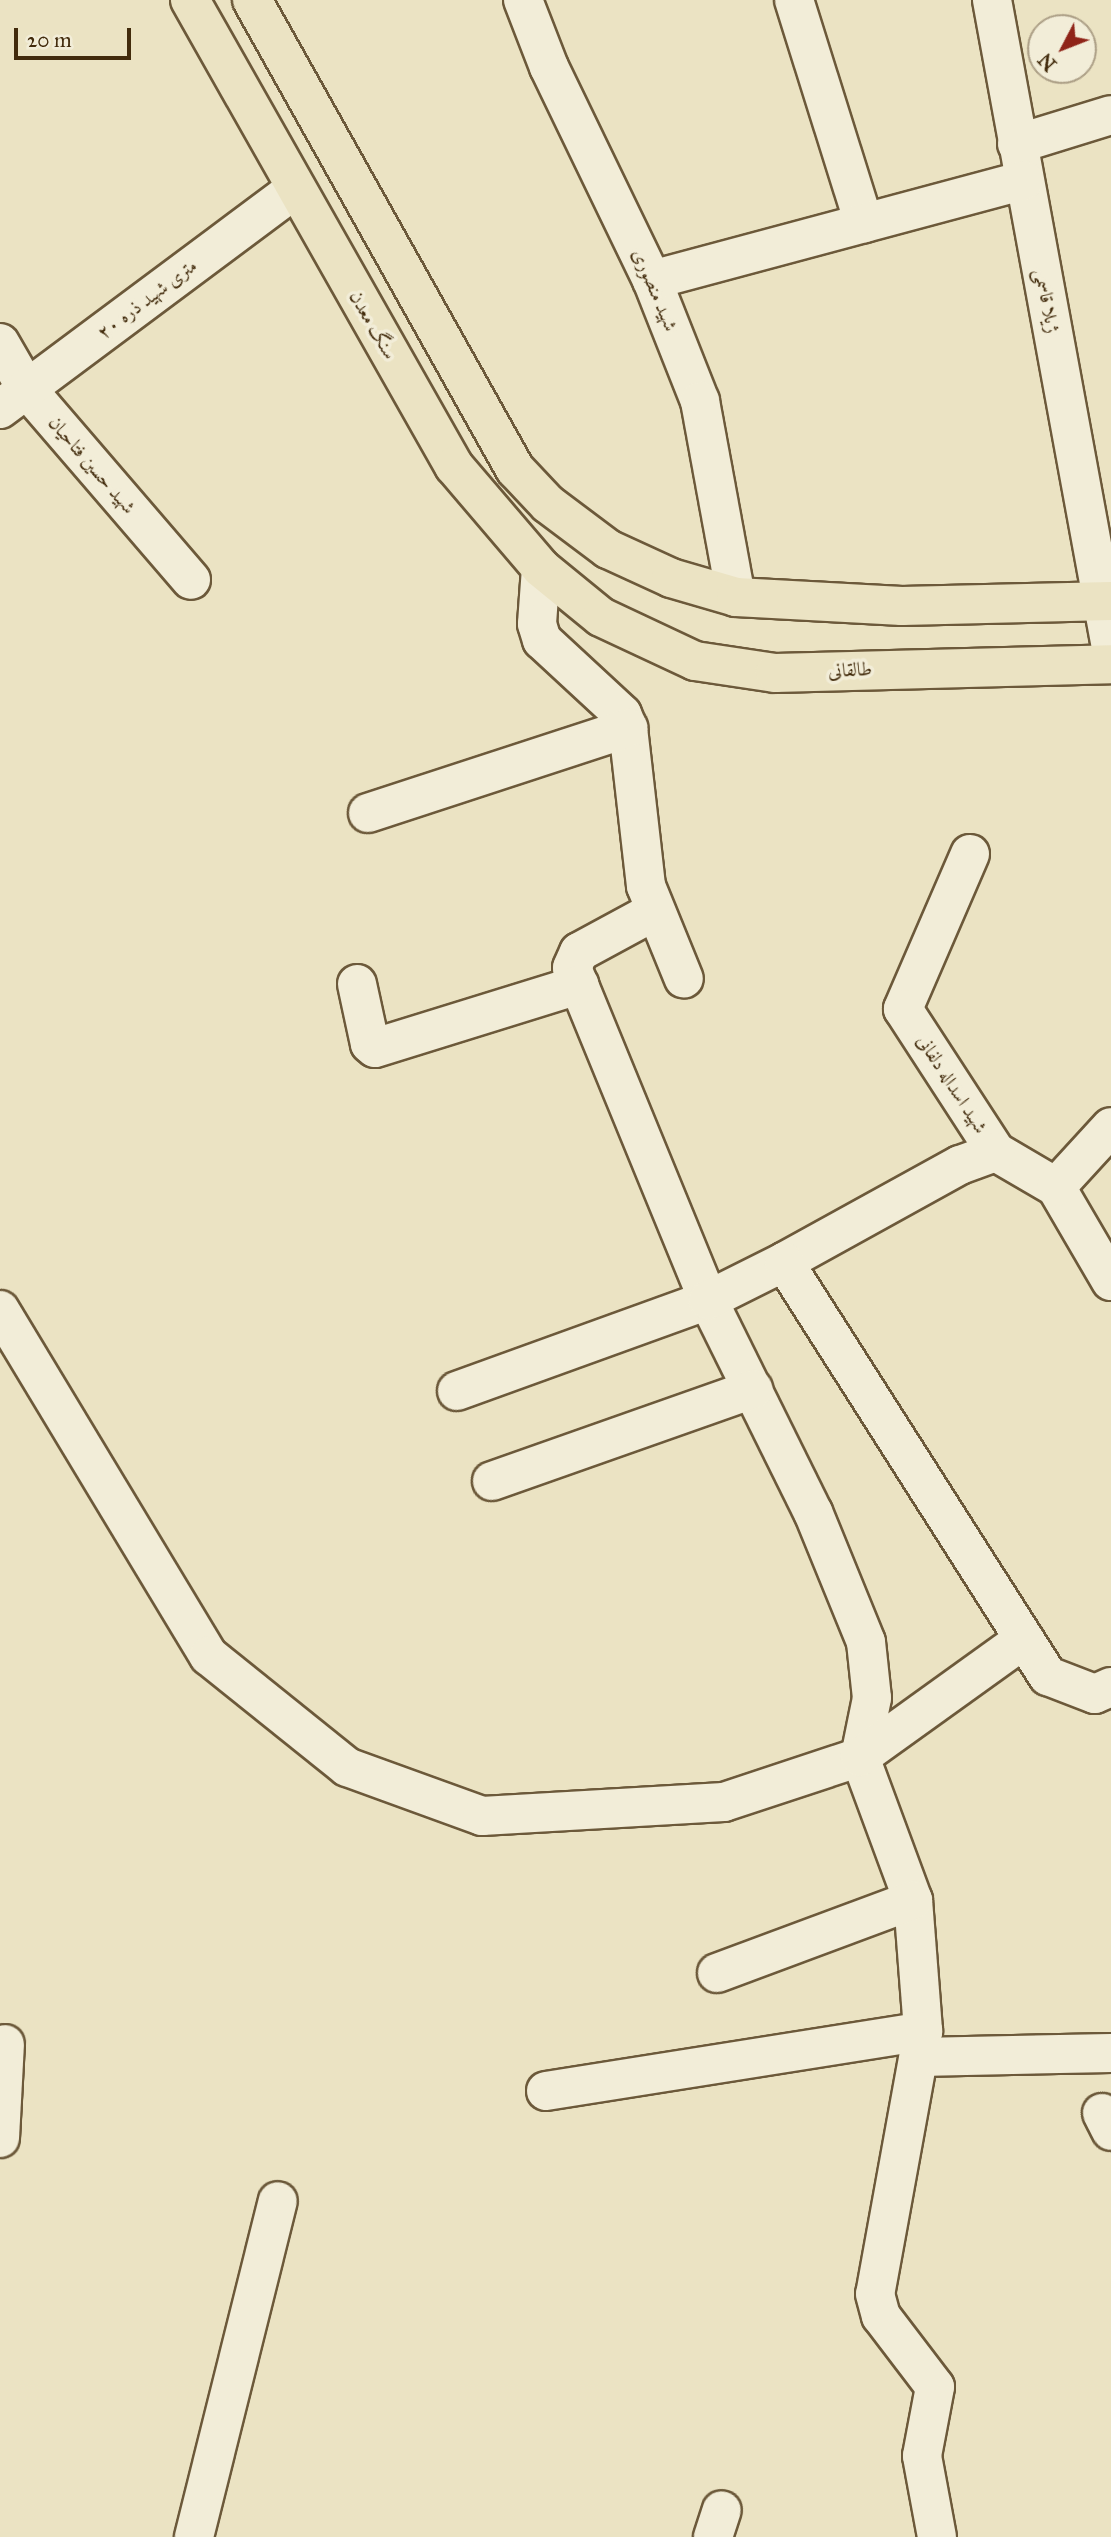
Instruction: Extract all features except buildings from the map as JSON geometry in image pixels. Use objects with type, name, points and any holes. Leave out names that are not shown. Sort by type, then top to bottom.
[{"type":"main road","name":"سنگ معدن","points":[[190,0],[454,466],[541,568],[601,617]]},
{"type":"main road","points":[[252,0],[515,469],[548,504],[608,549],[671,578],[736,597],[902,606],[1108,601]]},
{"type":"main road","name":"طالقانی","points":[[601,617],[695,661],[775,673],[1111,664]]},
{"type":"street","name":"شهید منصوری","points":[[523,0],[549,67],[652,280],[700,401],[736,597]]},
{"type":"street","points":[[793,0],[864,223]]},
{"type":"street","name":"ژیلا قاسمی","points":[[992,0],[1020,162],[1108,601],[1111,648]]},
{"type":"street","points":[[652,280],[864,223],[1020,162],[1111,115]]},
{"type":"street","name":"۲۰ متری شهید ذره","points":[[13,399],[295,189]]},
{"type":"street","name":"شهید حسین فتاحیان","points":[[0,343],[13,399],[191,580]]},
{"type":"street","points":[[541,568],[537,624],[542,640],[622,714],[628,728],[653,912],[684,979]]},
{"type":"street","points":[[368,813],[628,728]]},
{"type":"street","name":"شهید اسداله دلفانی","points":[[970,854],[903,1009],[996,1152],[1056,1187],[1111,1281]]},
{"type":"street","points":[[653,912],[572,957],[579,985],[708,1300],[813,1511],[866,1642],[872,1698],[860,1757],[913,1900],[921,2044],[875,2294],[881,2316],[935,2387],[922,2456],[937,2537]]},
{"type":"street","points":[[357,984],[375,1048],[579,985]]},
{"type":"street","points":[[1056,1187],[1111,1127]]},
{"type":"street","points":[[457,1391],[708,1300],[784,1262],[960,1165],[996,1152]]},
{"type":"street","points":[[784,1262],[1048,1676],[1095,1694],[1111,1687]]},
{"type":"street","points":[[0,1310],[209,1656],[347,1767],[482,1816],[724,1802],[860,1757],[1024,1639]]},
{"type":"street","points":[[492,1481],[753,1388]]},
{"type":"street","points":[[717,1973],[913,1900]]},
{"type":"street","points":[[0,2138],[5,2044]]},
{"type":"street","points":[[546,2091],[921,2044],[1111,2053]]},
{"type":"street","points":[[194,2537],[278,2201]]}]
